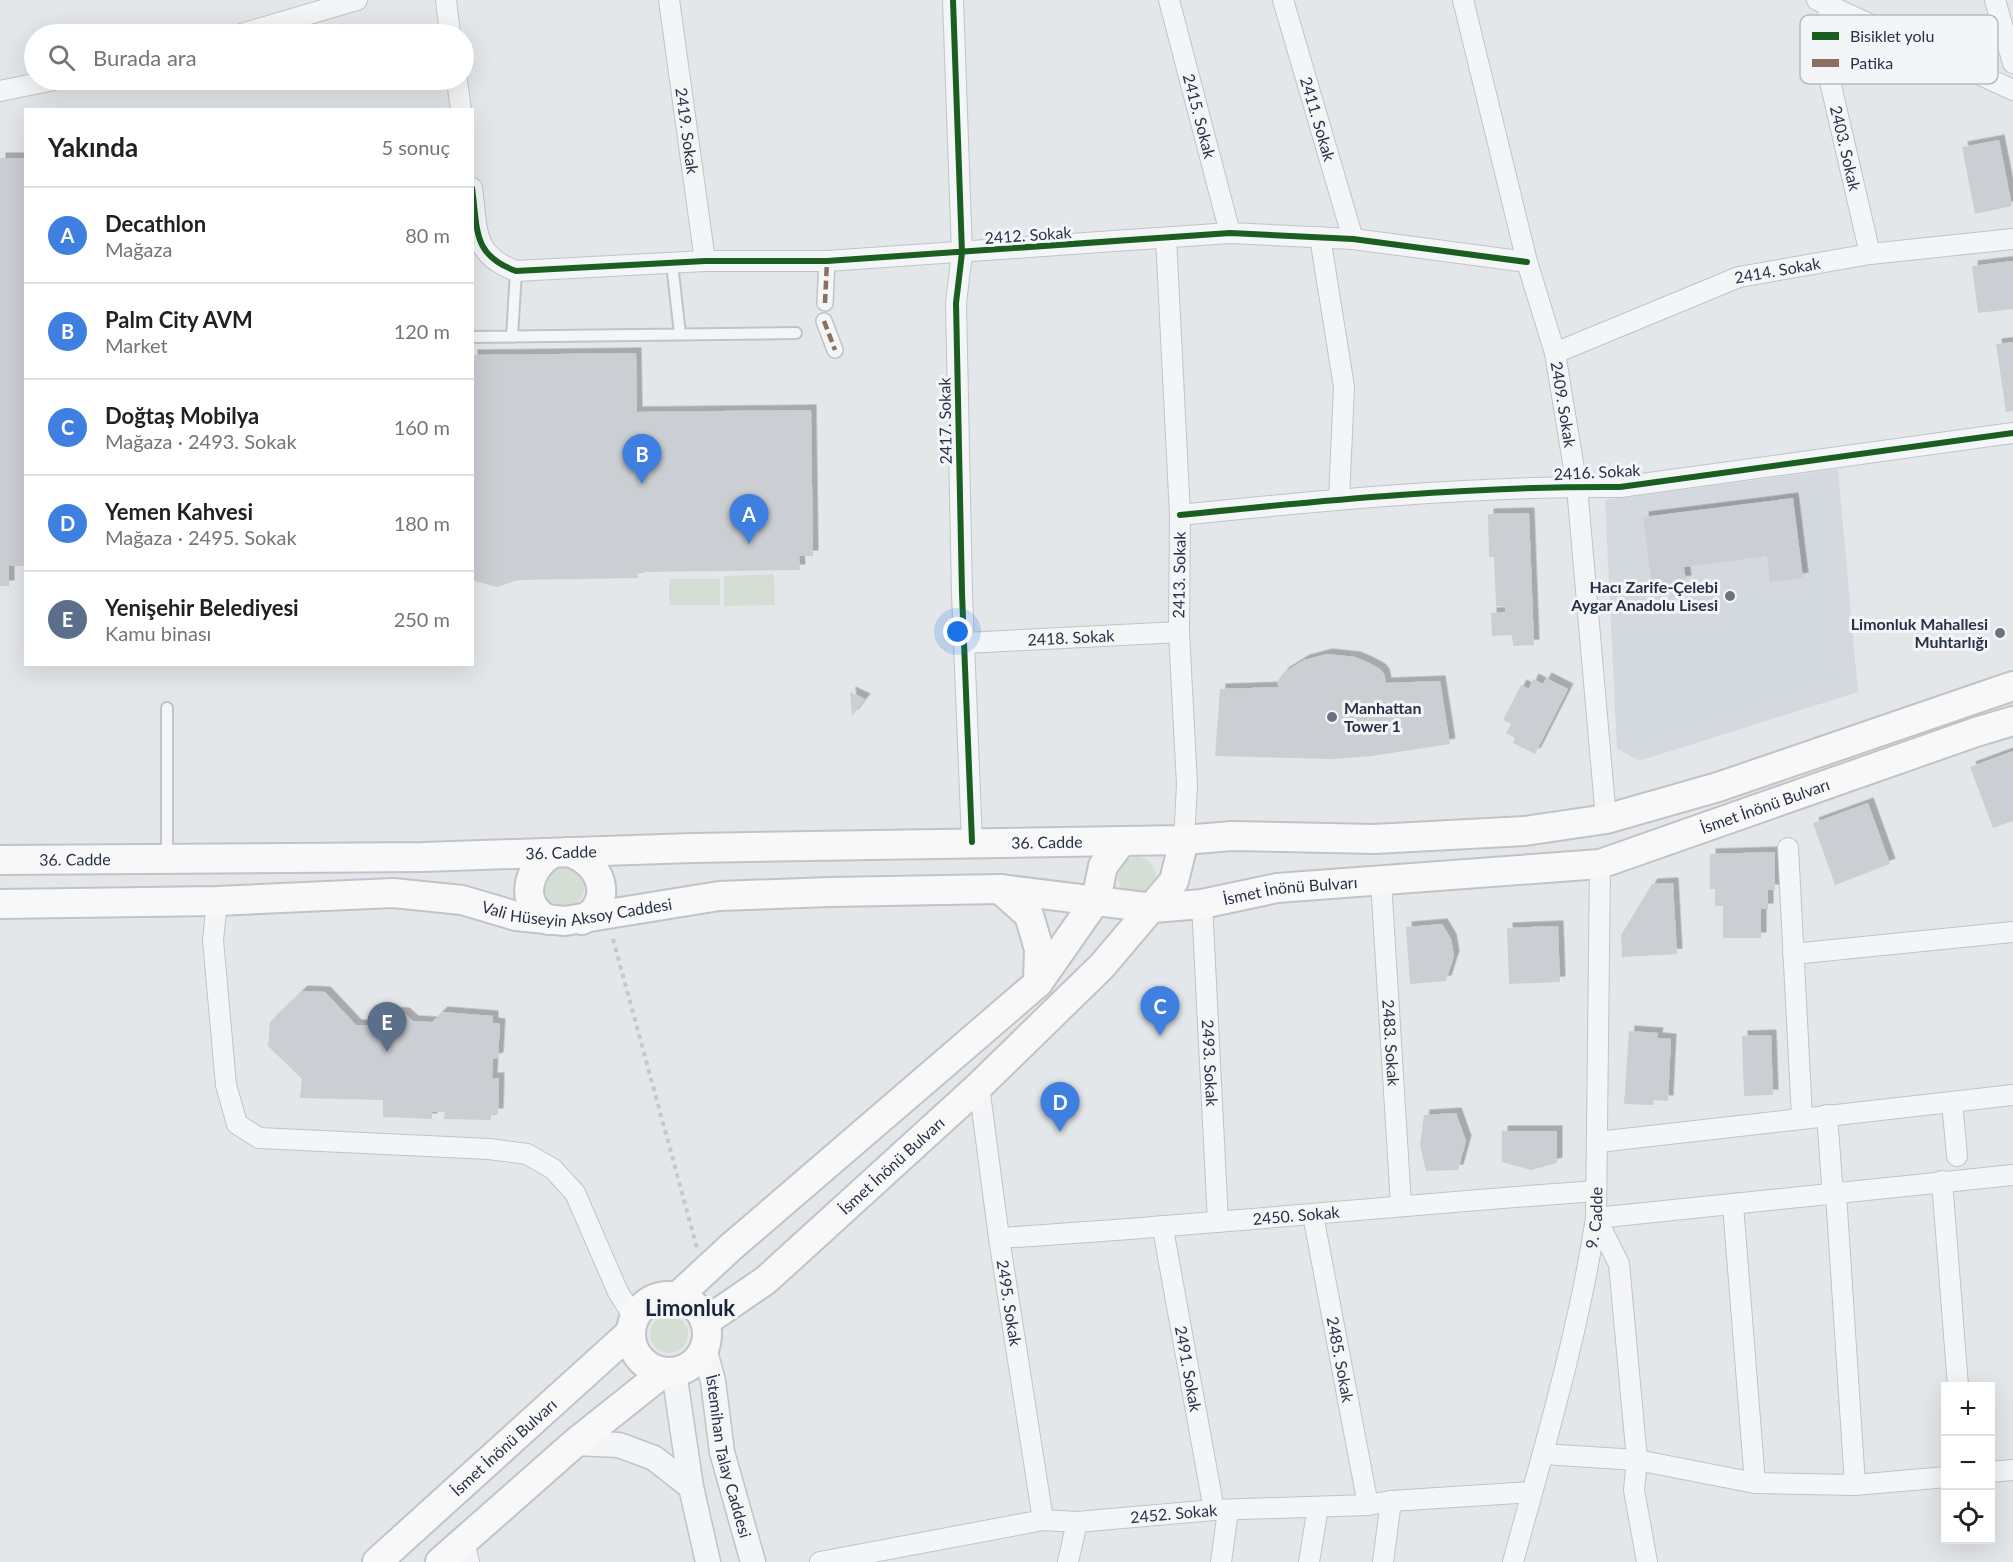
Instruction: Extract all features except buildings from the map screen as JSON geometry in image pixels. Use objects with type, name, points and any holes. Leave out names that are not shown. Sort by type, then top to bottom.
[{"type":"main road","name":"İsmet İnönü Bulvarı","points":[[1122,841],[1184,840],[1232,836],[1374,839],[1525,831],[1606,819],[1718,787],[2013,686]]},
{"type":"main road","name":"İsmet İnönü Bulvarı","points":[[705,1335],[979,1086],[1102,966],[1153,908],[1202,904],[1277,888],[1600,864],[2013,721]]},
{"type":"main road","points":[[1153,908],[1174,881],[1184,840]]},
{"type":"main road","points":[[678,1297],[703,1272],[1038,983],[1096,900],[1102,866],[1122,841]]},
{"type":"main road","name":"36. Cadde","points":[[0,860],[167,857],[423,857],[972,842],[1122,841]]},
{"type":"main road","points":[[548,920],[535,909],[528,888],[536,866],[561,852],[587,859],[599,878],[599,900],[594,910],[582,920]]},
{"type":"main road","points":[[1000,889],[1029,915],[1039,949],[1038,983]]},
{"type":"main road","name":"Vali Hüseyin Aksoy Caddesi","points":[[0,904],[217,901],[393,893],[462,900],[516,916],[548,920],[582,920],[719,896],[1000,889],[1153,908]]},
{"type":"main road","points":[[678,1297],[690,1302],[699,1311],[705,1335],[698,1360],[687,1368],[669,1372],[653,1369],[637,1354],[633,1326],[641,1308],[652,1300],[678,1297]]},
{"type":"main road","name":"İsmet İnönü Bulvarı","points":[[377,1562],[633,1326]]},
{"type":"main road","points":[[440,1562],[466,1552],[575,1443],[669,1372]]},
{"type":"street","points":[[275,24],[357,0]]},
{"type":"street","points":[[446,0],[449,24]]},
{"type":"street","name":"2419. Sokak","points":[[669,0],[705,261]]},
{"type":"street","name":"2417. Sokak","points":[[953,0],[962,253],[956,303],[972,842]]},
{"type":"street","name":"2415. Sokak","points":[[1169,0],[1230,233]]},
{"type":"street","name":"2411. Sokak","points":[[1283,0],[1353,239]]},
{"type":"street","name":"2409. Sokak","points":[[1463,0],[1527,262],[1555,353],[1577,487],[1606,819]]},
{"type":"street","points":[[1995,0],[2013,63]]},
{"type":"street","points":[[1824,4],[1848,15]]},
{"type":"street","points":[[1998,83],[2013,90]]},
{"type":"street","name":"2403. Sokak","points":[[1831,84],[1870,254]]},
{"type":"street","points":[[0,92],[24,87]]},
{"type":"street","points":[[458,90],[461,108]]},
{"type":"street","name":"2412. Sokak","points":[[474,201],[481,246],[495,264],[516,271],[705,261],[827,261],[1230,233],[1353,239],[1527,262]]},
{"type":"street","points":[[1320,237],[1344,387],[1339,499]]},
{"type":"street","name":"2413. Sokak","points":[[1166,238],[1180,515],[1179,632],[1187,785],[1184,840]]},
{"type":"street","name":"2414. Sokak","points":[[1555,353],[1739,277],[1870,254],[2013,239]]},
{"type":"street","points":[[825,303],[827,261]]},
{"type":"street","points":[[824,321],[836,350]]},
{"type":"street","name":"2416. Sokak","points":[[1180,515],[1339,499],[1577,487],[1620,487],[2013,433]]},
{"type":"street","name":"2418. Sokak","points":[[965,643],[1179,632]]},
{"type":"street","points":[[1788,848],[1802,1117]]},
{"type":"street","name":"9. Cadde","points":[[1513,1562],[1543,1454],[1587,1273],[1596,1218],[1600,864]]},
{"type":"street","name":"2483. Sokak","points":[[1381,881],[1401,1205]]},
{"type":"street","points":[[217,901],[213,940],[225,1073],[237,1124],[259,1138],[489,1149],[526,1154],[553,1169],[575,1193],[633,1326]]},
{"type":"street","name":"2493. Sokak","points":[[1202,904],[1218,1222]]},
{"type":"street","points":[[1793,954],[2013,932]]},
{"type":"street","name":"2495. Sokak","points":[[979,1086],[999,1238],[1043,1521]]},
{"type":"street","points":[[1598,1142],[1802,1117],[2013,1095]]},
{"type":"street","points":[[1952,1102],[1957,1156]]},
{"type":"street","points":[[1827,1115],[1832,1183],[1836,1194],[1856,1485]]},
{"type":"street","points":[[1647,1562],[1634,1490],[1637,1460],[1619,1263],[1596,1218],[2013,1175]]},
{"type":"street","points":[[1942,1181],[1958,1382]]},
{"type":"street","name":"2450. Sokak","points":[[999,1238],[1163,1228],[1401,1205],[1596,1191]]},
{"type":"street","points":[[1733,1205],[1755,1483]]},
{"type":"street","name":"2485. Sokak","points":[[1313,1215],[1368,1505]]},
{"type":"street","name":"2491. Sokak","points":[[1163,1228],[1221,1511],[1221,1562]]},
{"type":"street","name":"İstemihan Talay Caddesi","points":[[705,1335],[722,1452],[753,1562]]},
{"type":"street","points":[[669,1372],[708,1562]]},
{"type":"street","points":[[575,1443],[619,1445],[654,1458],[691,1487]]},
{"type":"street","points":[[1543,1454],[1637,1460],[1755,1483],[1856,1485],[1941,1477]]},
{"type":"street","points":[[1995,1472],[2013,1470]]},
{"type":"street","name":"2452. Sokak","points":[[820,1562],[1043,1521],[1077,1522],[1221,1511],[1368,1505],[1390,1501],[1532,1492]]},
{"type":"street","points":[[1383,1562],[1390,1501]]},
{"type":"street","points":[[1309,1562],[1317,1507]]},
{"type":"street","points":[[1068,1562],[1077,1522]]},
{"type":"lane","points":[[672,264],[680,334]]},
{"type":"lane","points":[[512,337],[516,271]]},
{"type":"lane","points":[[474,337],[796,333]]},
{"type":"lane","points":[[167,708],[167,857]]},
{"type":"path","points":[[613,939],[703,1272]]},
{"type":"shaded area","name":"Hacı Zarife-Çelebi Aygar Anadolu Lisesi","points":[[1838,469],[1858,692],[1639,761],[1617,748],[1605,500]]},
{"type":"shaded area","points":[[774,574],[775,605],[724,606],[724,576]]},
{"type":"shaded area","points":[[669,579],[720,579],[720,605],[669,605]]},
{"type":"shaded area","points":[[1137,857],[1150,863],[1156,876],[1150,889],[1137,895],[1124,889],[1118,876],[1124,863]]},
{"type":"shaded area","points":[[563,866],[579,874],[585,887],[579,900],[565,911],[545,903],[541,882],[556,867]]},
{"type":"shaded area","points":[[669,1315],[682,1321],[688,1334],[682,1347],[669,1353],[656,1347],[650,1334],[656,1321]]},
{"type":"marked path","points":[[825,303],[827,261]]},
{"type":"marked path","points":[[824,321],[835,350]]},
{"type":"cycle path","points":[[953,0],[962,253],[956,303],[962,593],[972,842]]},
{"type":"cycle path","points":[[474,204],[477,228],[484,249],[502,265],[516,271],[705,261],[827,261],[1230,233],[1353,239],[1527,262]]},
{"type":"cycle path","points":[[1180,515],[1455,491],[1620,487],[2013,433]]},
{"type":"place","name":"Palm City AVM","points":[[642,484]]},
{"type":"place","name":"Decathlon","points":[[749,544]]},
{"type":"place","name":"Hacı Zarife-Çelebi Aygar Anadolu Lisesi","points":[[1730,596]]},
{"type":"place","name":"Limonluk Mahallesi Muhtarlığı","points":[[2000,633]]},
{"type":"place","name":"Manhattan Tower 1","points":[[1332,717]]},
{"type":"place","name":"Doğtaş Mobilya","points":[[1160,1036]]},
{"type":"place","name":"Yenişehir Belediyesi","points":[[387,1052]]},
{"type":"place","name":"Yemen Kahvesi","points":[[1060,1132]]},
{"type":"district","name":"Limonluk","points":[[690,1308]]}]
